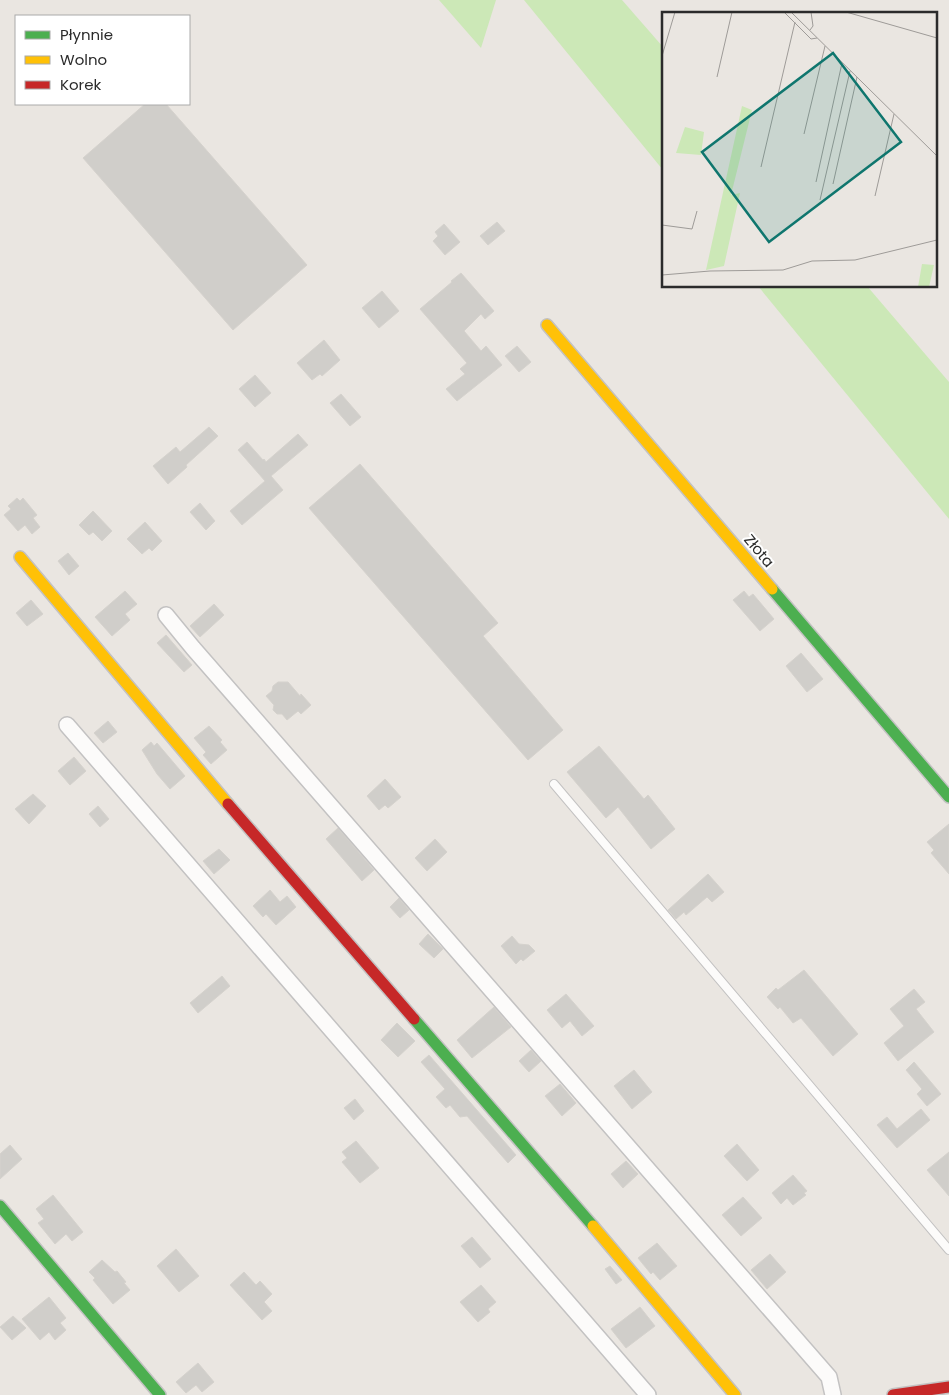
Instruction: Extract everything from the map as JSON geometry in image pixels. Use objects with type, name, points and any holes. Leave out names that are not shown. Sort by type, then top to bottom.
[{"type":"street","name":"Złota","points":[[547,325],[949,797]]},
{"type":"street","points":[[20,557],[273,858],[536,1160],[735,1395]]},
{"type":"street","points":[[166,615],[192,648],[829,1377],[833,1395]]},
{"type":"street","points":[[67,725],[648,1395]]},
{"type":"street","points":[[0,1206],[160,1395]]},
{"type":"street","points":[[893,1395],[949,1386]]},
{"type":"lane","points":[[554,784],[949,1250]]},
{"type":"green space","points":[[439,0],[496,0],[481,48]]},
{"type":"green space","points":[[524,0],[622,0],[662,46],[662,169]]},
{"type":"green space","points":[[760,288],[869,288],[949,382],[949,519]]},
{"type":"building","points":[[144,105],[167,105],[307,265],[233,330],[83,158]]},
{"type":"building","points":[[497,222],[505,231],[488,245],[480,236]]},
{"type":"building","points":[[444,224],[460,242],[445,255],[433,241],[438,236],[435,232]]},
{"type":"building","points":[[461,273],[494,311],[485,319],[481,314],[464,331],[481,351],[486,346],[502,365],[457,401],[446,389],[465,374],[460,369],[467,363],[420,309]]},
{"type":"building","points":[[382,291],[399,311],[379,328],[362,308]]},
{"type":"building","points":[[324,340],[340,360],[322,376],[320,374],[312,380],[297,363]]},
{"type":"building","points":[[517,346],[531,362],[519,372],[505,356]]},
{"type":"building","points":[[255,375],[271,393],[255,407],[239,389]]},
{"type":"building","points":[[341,394],[361,417],[350,426],[330,403]]},
{"type":"building","points":[[209,427],[218,436],[168,484],[153,466],[176,447],[180,452]]},
{"type":"building","points":[[298,434],[308,445],[271,476],[283,490],[242,525],[230,511],[265,481],[238,450],[247,442],[266,462]]},
{"type":"building","points":[[360,464],[498,623],[483,636],[563,730],[528,760],[309,508]]},
{"type":"building","points":[[17,498],[20,501],[23,498],[37,515],[33,518],[40,527],[32,534],[25,525],[18,531],[4,515],[11,509],[8,506]]},
{"type":"building","points":[[200,503],[215,521],[206,530],[190,512]]},
{"type":"building","points":[[93,511],[112,531],[102,541],[93,532],[89,535],[79,525]]},
{"type":"building","points":[[145,522],[162,541],[152,551],[149,548],[142,554],[127,539]]},
{"type":"building","points":[[68,553],[79,566],[69,575],[58,561]]},
{"type":"building","points":[[125,591],[137,604],[125,614],[130,620],[112,636],[95,617]]},
{"type":"building","points":[[744,591],[749,597],[753,594],[774,619],[760,631],[733,600]]},
{"type":"building","points":[[31,600],[43,614],[27,626],[16,613]]},
{"type":"building","points":[[214,604],[224,615],[200,637],[190,626]]},
{"type":"building","points":[[166,635],[192,665],[184,672],[157,643]]},
{"type":"building","points":[[801,653],[823,679],[807,692],[786,666]]},
{"type":"building","points":[[278,682],[288,682],[311,705],[301,714],[298,711],[287,720],[282,714],[277,714],[273,710],[274,705],[266,696]]},
{"type":"building","points":[[108,721],[117,732],[103,743],[94,733]]},
{"type":"building","points":[[209,726],[222,740],[220,742],[227,750],[211,764],[203,755],[206,752],[194,738]]},
{"type":"building","points":[[151,742],[154,746],[157,743],[185,776],[170,789],[157,774],[142,750]]},
{"type":"building","points":[[599,746],[644,799],[648,795],[675,829],[651,849],[618,807],[606,818],[567,772]]},
{"type":"building","points":[[74,757],[86,771],[70,785],[58,771]]},
{"type":"building","points":[[385,779],[401,797],[388,808],[385,805],[379,810],[367,796]]},
{"type":"building","points":[[33,794],[46,806],[29,824],[15,809]]},
{"type":"building","points":[[98,806],[109,819],[100,827],[89,814]]},
{"type":"building","points":[[949,824],[949,874],[931,853],[934,850],[927,842]]},
{"type":"building","points":[[338,828],[374,870],[362,881],[326,839]]},
{"type":"building","points":[[435,839],[447,852],[427,871],[415,858]]},
{"type":"building","points":[[219,849],[230,860],[214,874],[203,861]]},
{"type":"building","points":[[708,874],[724,892],[712,902],[707,897],[686,915],[684,912],[676,919],[668,910]]},
{"type":"building","points":[[270,890],[280,902],[287,896],[296,907],[276,925],[266,914],[263,917],[253,906]]},
{"type":"building","points":[[399,898],[409,910],[400,918],[390,907]]},
{"type":"building","points":[[428,934],[443,949],[434,958],[419,944]]},
{"type":"building","points":[[512,936],[519,944],[529,945],[535,951],[516,964],[501,946]]},
{"type":"building","points":[[804,970],[858,1034],[833,1056],[801,1018],[793,1023],[780,1007],[778,1009],[767,997],[776,988],[778,990]]},
{"type":"building","points":[[222,976],[230,986],[198,1013],[190,1003]]},
{"type":"building","points":[[914,989],[925,1002],[916,1009],[934,1032],[898,1061],[884,1043],[904,1026],[890,1009]]},
{"type":"building","points":[[566,994],[594,1026],[582,1036],[570,1021],[562,1028],[547,1010]]},
{"type":"building","points":[[494,1007],[511,1027],[472,1058],[457,1040]]},
{"type":"building","points":[[397,1023],[415,1041],[398,1057],[381,1040]]},
{"type":"building","points":[[531,1050],[541,1061],[529,1072],[519,1061]]},
{"type":"building","points":[[429,1055],[516,1155],[508,1163],[467,1116],[460,1117],[450,1105],[446,1108],[436,1097],[445,1089],[421,1062]]},
{"type":"building","points":[[914,1062],[941,1094],[927,1106],[917,1094],[922,1089],[906,1070]]},
{"type":"building","points":[[634,1070],[652,1092],[632,1109],[614,1086]]},
{"type":"building","points":[[560,1084],[576,1103],[562,1116],[545,1096]]},
{"type":"building","points":[[355,1099],[364,1111],[354,1120],[344,1108]]},
{"type":"building","points":[[921,1109],[930,1120],[897,1148],[877,1125],[887,1117],[897,1129]]},
{"type":"building","points":[[356,1141],[379,1168],[360,1183],[342,1162],[347,1158],[342,1152]]},
{"type":"building","points":[[737,1144],[759,1170],[747,1181],[724,1156]]},
{"type":"building","points":[[10,1145],[22,1159],[0,1179],[0,1154]]},
{"type":"building","points":[[949,1152],[949,1196],[927,1170]]},
{"type":"building","points":[[626,1161],[638,1174],[623,1188],[611,1174]]},
{"type":"building","points":[[793,1175],[807,1191],[804,1193],[806,1195],[793,1205],[787,1198],[781,1204],[772,1193]]},
{"type":"building","points":[[53,1195],[83,1232],[72,1241],[66,1234],[55,1244],[38,1223],[44,1219],[36,1209]]},
{"type":"building","points":[[743,1197],[762,1218],[741,1236],[722,1215]]},
{"type":"building","points":[[472,1237],[491,1259],[480,1268],[461,1246]]},
{"type":"building","points":[[657,1243],[677,1266],[660,1280],[653,1272],[651,1274],[638,1258]]},
{"type":"building","points":[[176,1249],[199,1276],[179,1292],[157,1266]]},
{"type":"building","points":[[770,1254],[786,1272],[767,1289],[751,1270]]},
{"type":"building","points":[[102,1260],[115,1272],[117,1271],[130,1290],[113,1304],[93,1280],[95,1278],[89,1272]]},
{"type":"building","points":[[610,1266],[622,1280],[616,1284],[605,1269]]},
{"type":"building","points":[[244,1272],[256,1285],[260,1281],[272,1294],[264,1302],[272,1311],[262,1320],[230,1285]]},
{"type":"building","points":[[481,1285],[496,1302],[488,1309],[490,1312],[478,1322],[460,1302]]},
{"type":"building","points":[[49,1297],[66,1318],[60,1323],[66,1330],[55,1340],[49,1332],[40,1340],[22,1319]]},
{"type":"building","points":[[640,1307],[655,1326],[626,1348],[611,1329]]},
{"type":"building","points":[[13,1316],[26,1328],[12,1340],[0,1327]]},
{"type":"building","points":[[198,1363],[214,1382],[202,1392],[196,1385],[186,1393],[176,1382]]},
{"type":"traffic: fast","points":[[772,589],[949,797]]},
{"type":"traffic: fast","points":[[414,1019],[593,1226]]},
{"type":"traffic: fast","points":[[0,1206],[160,1395]]},
{"type":"traffic: slow","points":[[547,325],[772,589]]},
{"type":"traffic: slow","points":[[20,557],[228,804]]},
{"type":"traffic: slow","points":[[593,1226],[735,1395]]},
{"type":"traffic: jam","points":[[228,804],[414,1019]]},
{"type":"traffic: jam","points":[[893,1395],[949,1387]]}]
